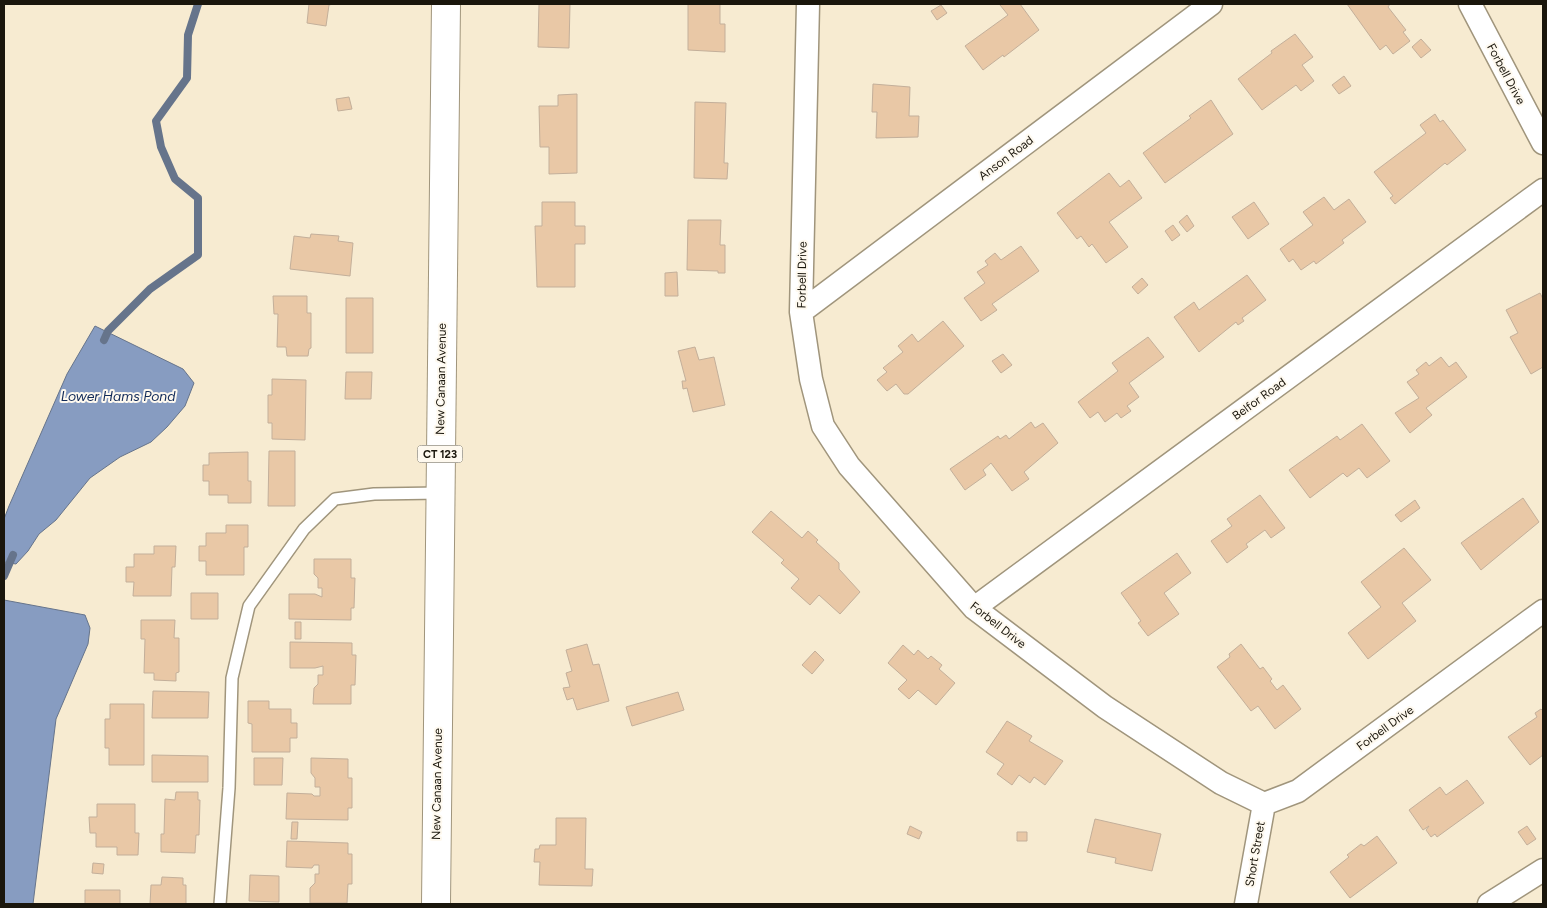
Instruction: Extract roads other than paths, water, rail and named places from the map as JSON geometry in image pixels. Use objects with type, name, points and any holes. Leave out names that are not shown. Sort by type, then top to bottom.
[{"type":"main road","name":"New Canaan Avenue","points":[[436,904],[446,4]]},
{"type":"street","name":"Forbell Drive","points":[[808,4],[802,312],[811,379],[823,426],[849,466],[974,608],[1105,707],[1221,783],[1264,804],[1298,792],[1543,612]]},
{"type":"street","name":"Anson Road","points":[[802,312],[1211,4]]},
{"type":"street","name":"Forbell Drive","points":[[1470,4],[1543,143]]},
{"type":"street","name":"Belfor Road","points":[[974,608],[1543,190]]},
{"type":"street","name":"Short Street","points":[[1246,904],[1264,804]]},
{"type":"street","points":[[1490,904],[1543,870]]},
{"type":"lane","points":[[220,904],[229,788],[232,678],[249,606],[304,529],[334,499],[374,494],[440,493]]},
{"type":"water","name":"Lower Hams Pond","points":[[95,326],[183,369],[194,383],[185,406],[167,427],[151,442],[120,457],[90,478],[56,520],[39,534],[28,551],[16,564],[4,562],[4,519],[9,506],[67,374]]},
{"type":"water","points":[[4,600],[85,615],[90,628],[88,644],[56,719],[33,904],[4,904]]},
{"type":"waterway","points":[[104,340],[108,331],[150,289],[198,255],[198,198],[175,179],[161,147],[156,121],[187,78],[188,35],[198,4]]},
{"type":"waterway","points":[[4,576],[13,555]]}]
